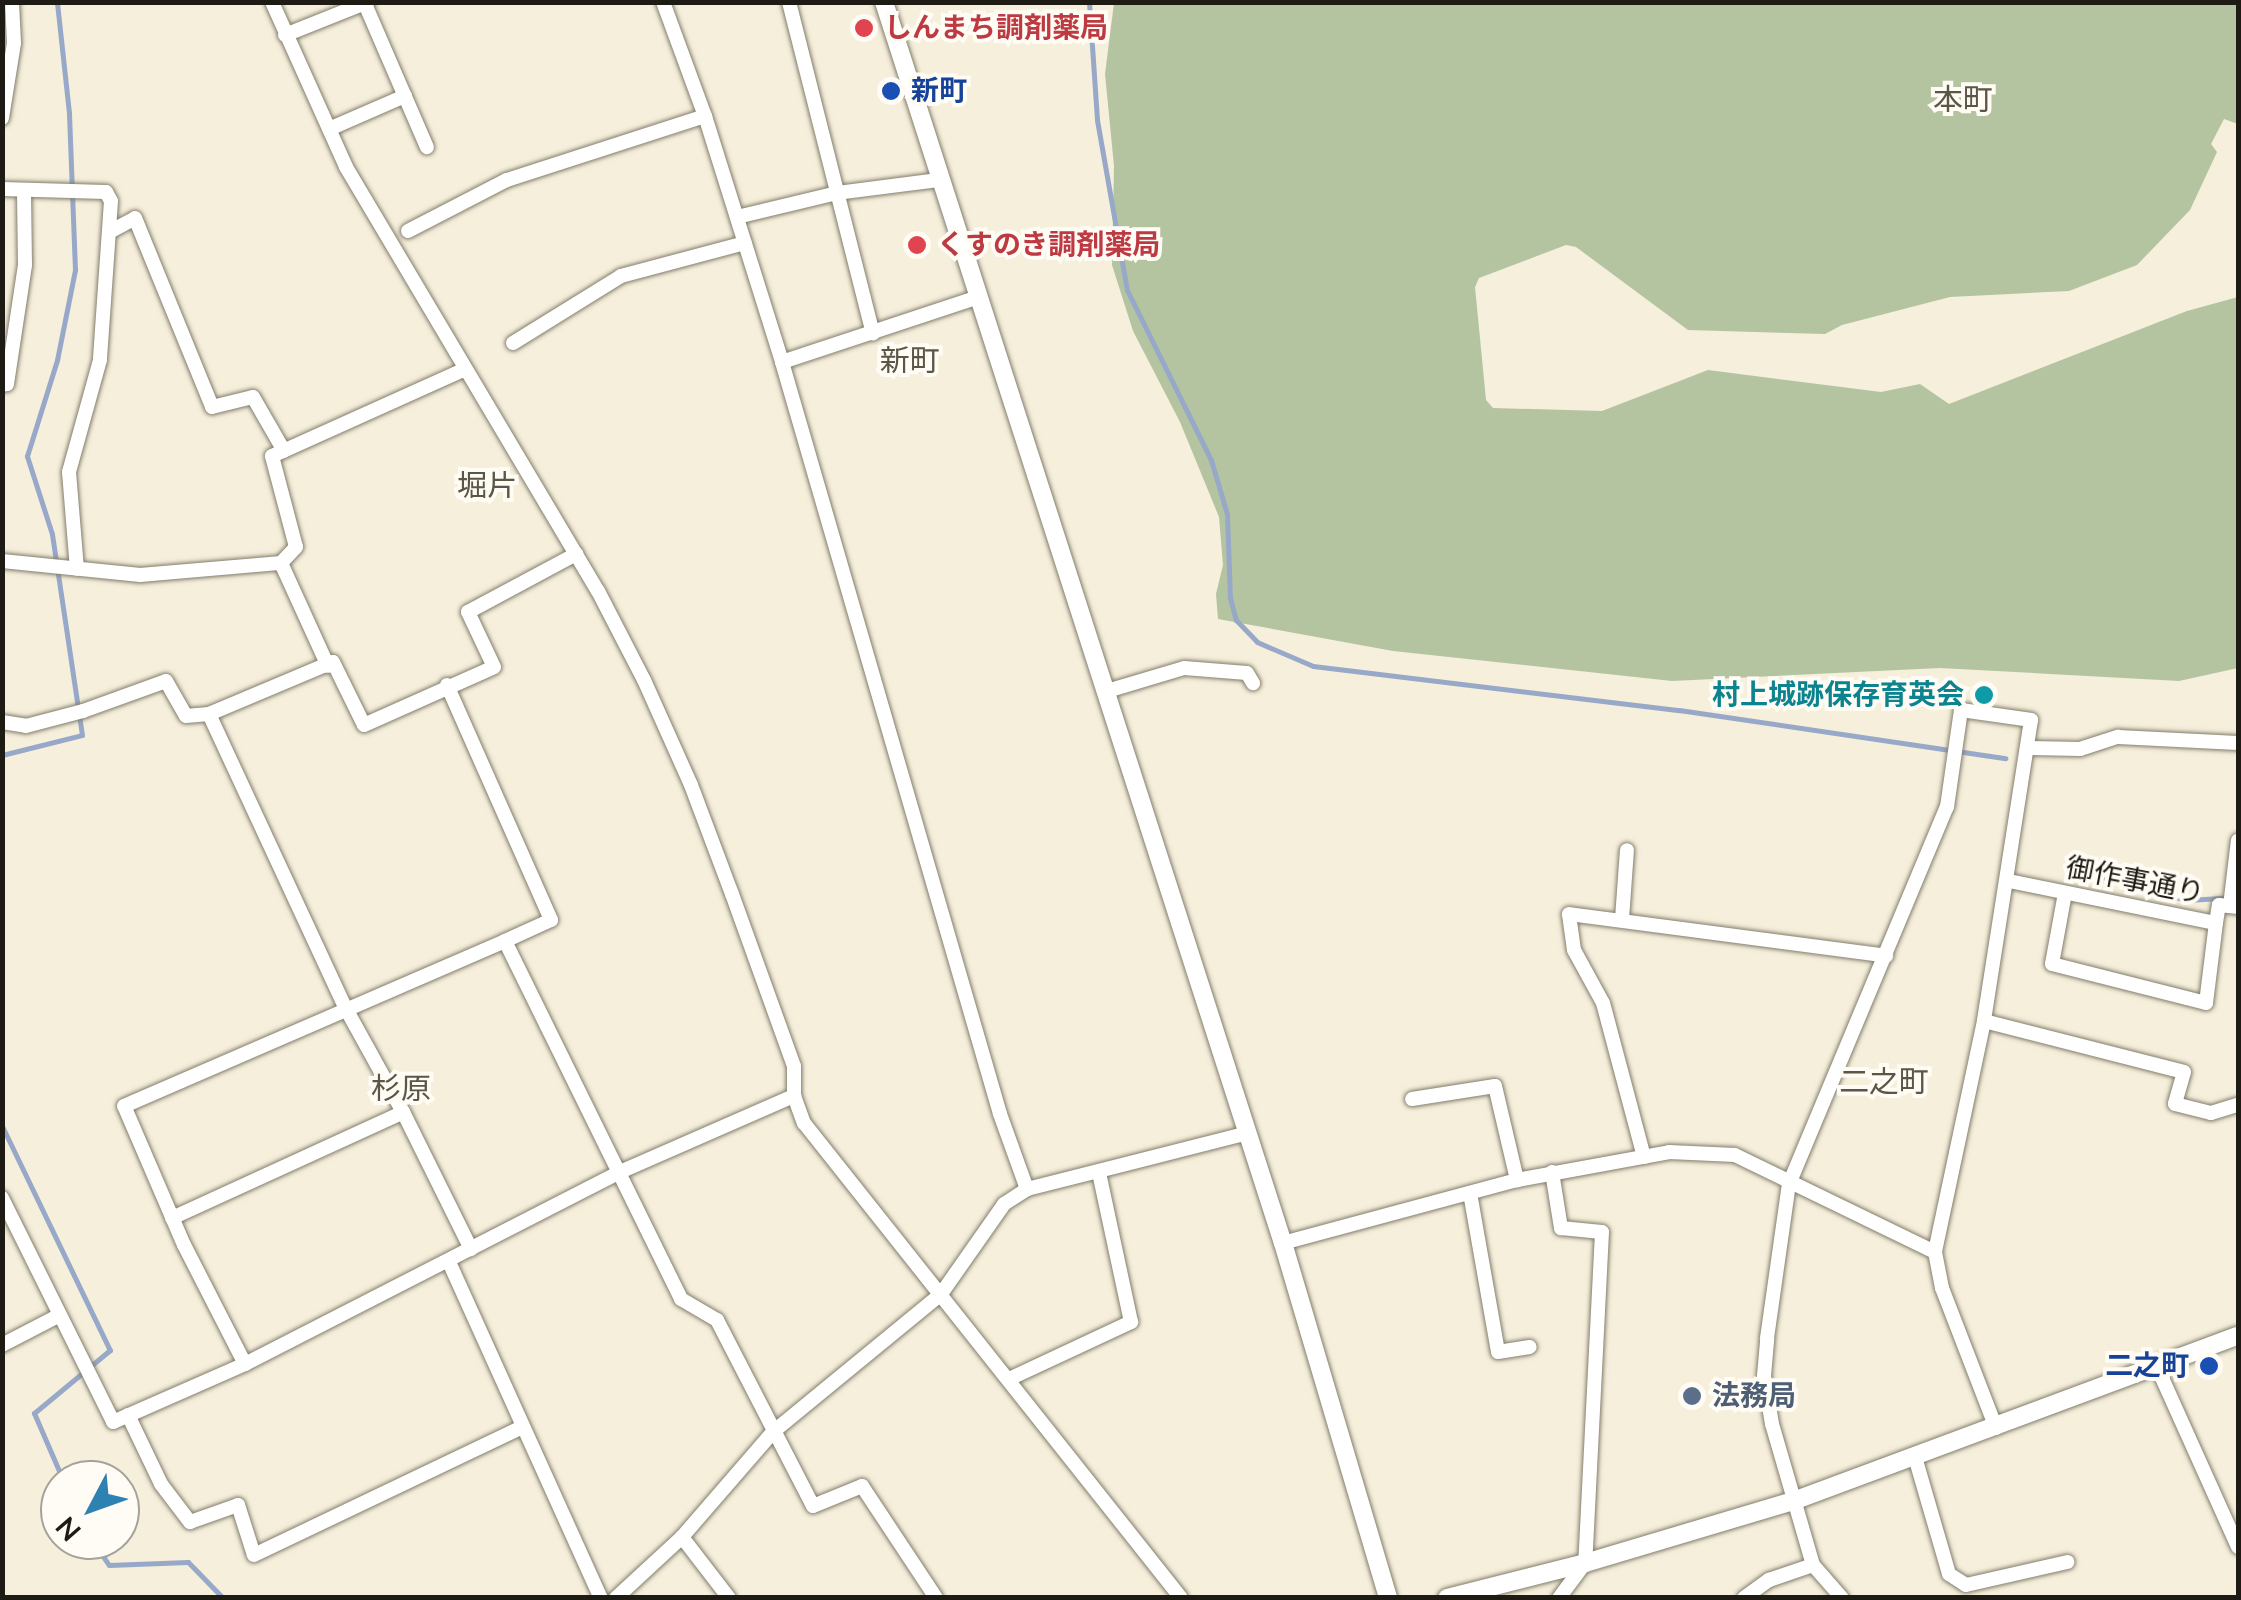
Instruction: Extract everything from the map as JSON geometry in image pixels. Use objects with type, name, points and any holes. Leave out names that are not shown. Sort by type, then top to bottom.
[{"type":"street","points":[[2,118],[14,43],[12,2]]},
{"type":"street","points":[[272,2],[328,130],[393,253],[576,554],[644,680],[691,784],[794,1066],[794,1096],[804,1123],[1181,1598]]},
{"type":"street","points":[[663,2],[705,116],[782,362],[1000,1114],[1027,1189]]},
{"type":"street","points":[[789,2],[873,334]]},
{"type":"street","points":[[884,2],[1284,1243],[1388,1598]]},
{"type":"street","points":[[286,35],[366,3],[427,147]]},
{"type":"street","points":[[328,130],[405,96]]},
{"type":"street","points":[[408,231],[507,180],[705,116]]},
{"type":"street","points":[[736,217],[837,193],[939,180]]},
{"type":"street","points":[[2,189],[106,192],[110,202],[100,360],[69,472],[78,569]]},
{"type":"street","points":[[2,385],[7,384],[25,265],[24,192]]},
{"type":"street","points":[[111,231],[135,218],[212,407],[254,397],[284,451]]},
{"type":"street","points":[[513,343],[621,276],[744,243]]},
{"type":"street","points":[[782,362],[979,297]]},
{"type":"street","points":[[2,561],[140,575],[280,563],[296,546],[272,456],[463,370]]},
{"type":"street","points":[[2,722],[26,726],[166,681],[186,716],[209,714],[333,662],[364,725],[494,667],[468,612],[576,554]]},
{"type":"street","points":[[280,563],[328,666]]},
{"type":"street","points":[[1108,691],[1184,668],[1247,673],[1253,684]]},
{"type":"street","points":[[246,1364],[172,1218],[124,1106],[551,920],[447,686]]},
{"type":"street","points":[[1842,1598],[1813,1565],[1772,1424],[1764,1376],[1789,1184],[1948,807],[1961,710],[2031,720],[2030,748],[1984,1021],[1935,1252],[1942,1288],[1996,1428]]},
{"type":"street","points":[[209,714],[345,1007],[471,1249]]},
{"type":"street","points":[[2030,748],[2080,749],[2118,737],[2238,743]]},
{"type":"street","points":[[2234,906],[2238,840]]},
{"type":"street","points":[[1622,919],[1626,850]]},
{"type":"street","name":"御作事通り","points":[[2009,881],[2216,923],[2220,905],[2234,906]]},
{"type":"street","points":[[2064,893],[2052,964],[2206,1003],[2216,923]]},
{"type":"street","points":[[1644,1157],[1602,1003],[1574,950],[1570,914],[1886,956]]},
{"type":"street","points":[[506,941],[622,1171],[681,1299],[717,1320],[813,1506],[862,1486],[936,1598]]},
{"type":"street","points":[[1984,1021],[2184,1072],[2174,1104],[2211,1113],[2238,1105]]},
{"type":"street","points":[[1412,1100],[1495,1086],[1516,1180]]},
{"type":"street","points":[[2,1198],[113,1422],[246,1364],[622,1171],[794,1096]]},
{"type":"street","points":[[172,1218],[403,1112]]},
{"type":"street","points":[[616,1598],[682,1536],[773,1432],[940,1294],[1004,1204],[1027,1189],[1248,1133]]},
{"type":"street","points":[[1284,1243],[1516,1180],[1669,1152],[1735,1155],[1935,1252]]},
{"type":"street","points":[[1009,1379],[1131,1322],[1099,1172]]},
{"type":"street","points":[[1552,1172],[1561,1228],[1602,1232],[1586,1563],[1559,1598]]},
{"type":"street","points":[[1470,1193],[1498,1352],[1530,1347]]},
{"type":"street","points":[[448,1262],[601,1598]]},
{"type":"street","points":[[2,1345],[58,1316]]},
{"type":"street","points":[[1447,1598],[1586,1563],[1796,1500],[2158,1369],[2238,1336]]},
{"type":"street","points":[[2158,1369],[2233,1528],[2238,1547]]},
{"type":"street","points":[[128,1415],[161,1484],[190,1522],[238,1505],[254,1554],[522,1427]]},
{"type":"street","points":[[1914,1457],[1948,1574],[1966,1585],[2067,1562]]},
{"type":"street","points":[[682,1536],[729,1598]]},
{"type":"street","points":[[1744,1598],[1770,1580],[1813,1565]]},
{"type":"green space","points":[[1114,3],[2238,3],[2238,124],[2224,119],[2211,144],[2217,152],[2190,210],[2137,265],[2069,291],[1950,297],[1842,325],[1825,334],[1688,330],[1576,247],[1566,245],[1479,278],[1475,287],[1486,400],[1493,408],[1602,411],[1708,370],[1881,392],[1920,384],[1949,404],[2187,311],[2238,297],[2238,668],[2179,681],[1940,668],[1672,681],[1393,651],[1218,619],[1216,594],[1223,565],[1219,517],[1180,422],[1133,331],[1112,265],[1114,166],[1105,74]]},
{"type":"waterway","points":[[2,755],[82,735],[52,534],[27,456],[57,360],[75,270],[69,113],[57,2]]},
{"type":"waterway","points":[[1089,2],[1097,120],[1127,290],[1211,460],[1227,514],[1230,598],[1236,620],[1257,642],[1313,666],[1679,710],[2005,758]]},
{"type":"waterway","points":[[2066,867],[2187,900],[2238,897]]},
{"type":"waterway","points":[[2,1126],[110,1350],[34,1413],[54,1460]]},
{"type":"waterway","points":[[106,1560],[109,1565],[188,1562],[223,1598]]},
{"type":"place","name":"しんまち調剤薬局","points":[[864,28]]},
{"type":"place","name":"新町","points":[[891,91]]},
{"type":"place","name":"くすのき調剤薬局","points":[[917,245]]},
{"type":"place","name":"村上城跡保存育英会","points":[[1984,695]]},
{"type":"place","name":"二之町","points":[[2209,1366]]},
{"type":"place","name":"法務局","points":[[1692,1396]]},
{"type":"district","name":"本町","points":[[1963,101]]},
{"type":"district","name":"新町","points":[[910,362]]},
{"type":"district","name":"堀片","points":[[487,487]]},
{"type":"district","name":"二之町","points":[[1884,1083]]},
{"type":"district","name":"杉原","points":[[401,1090]]}]
